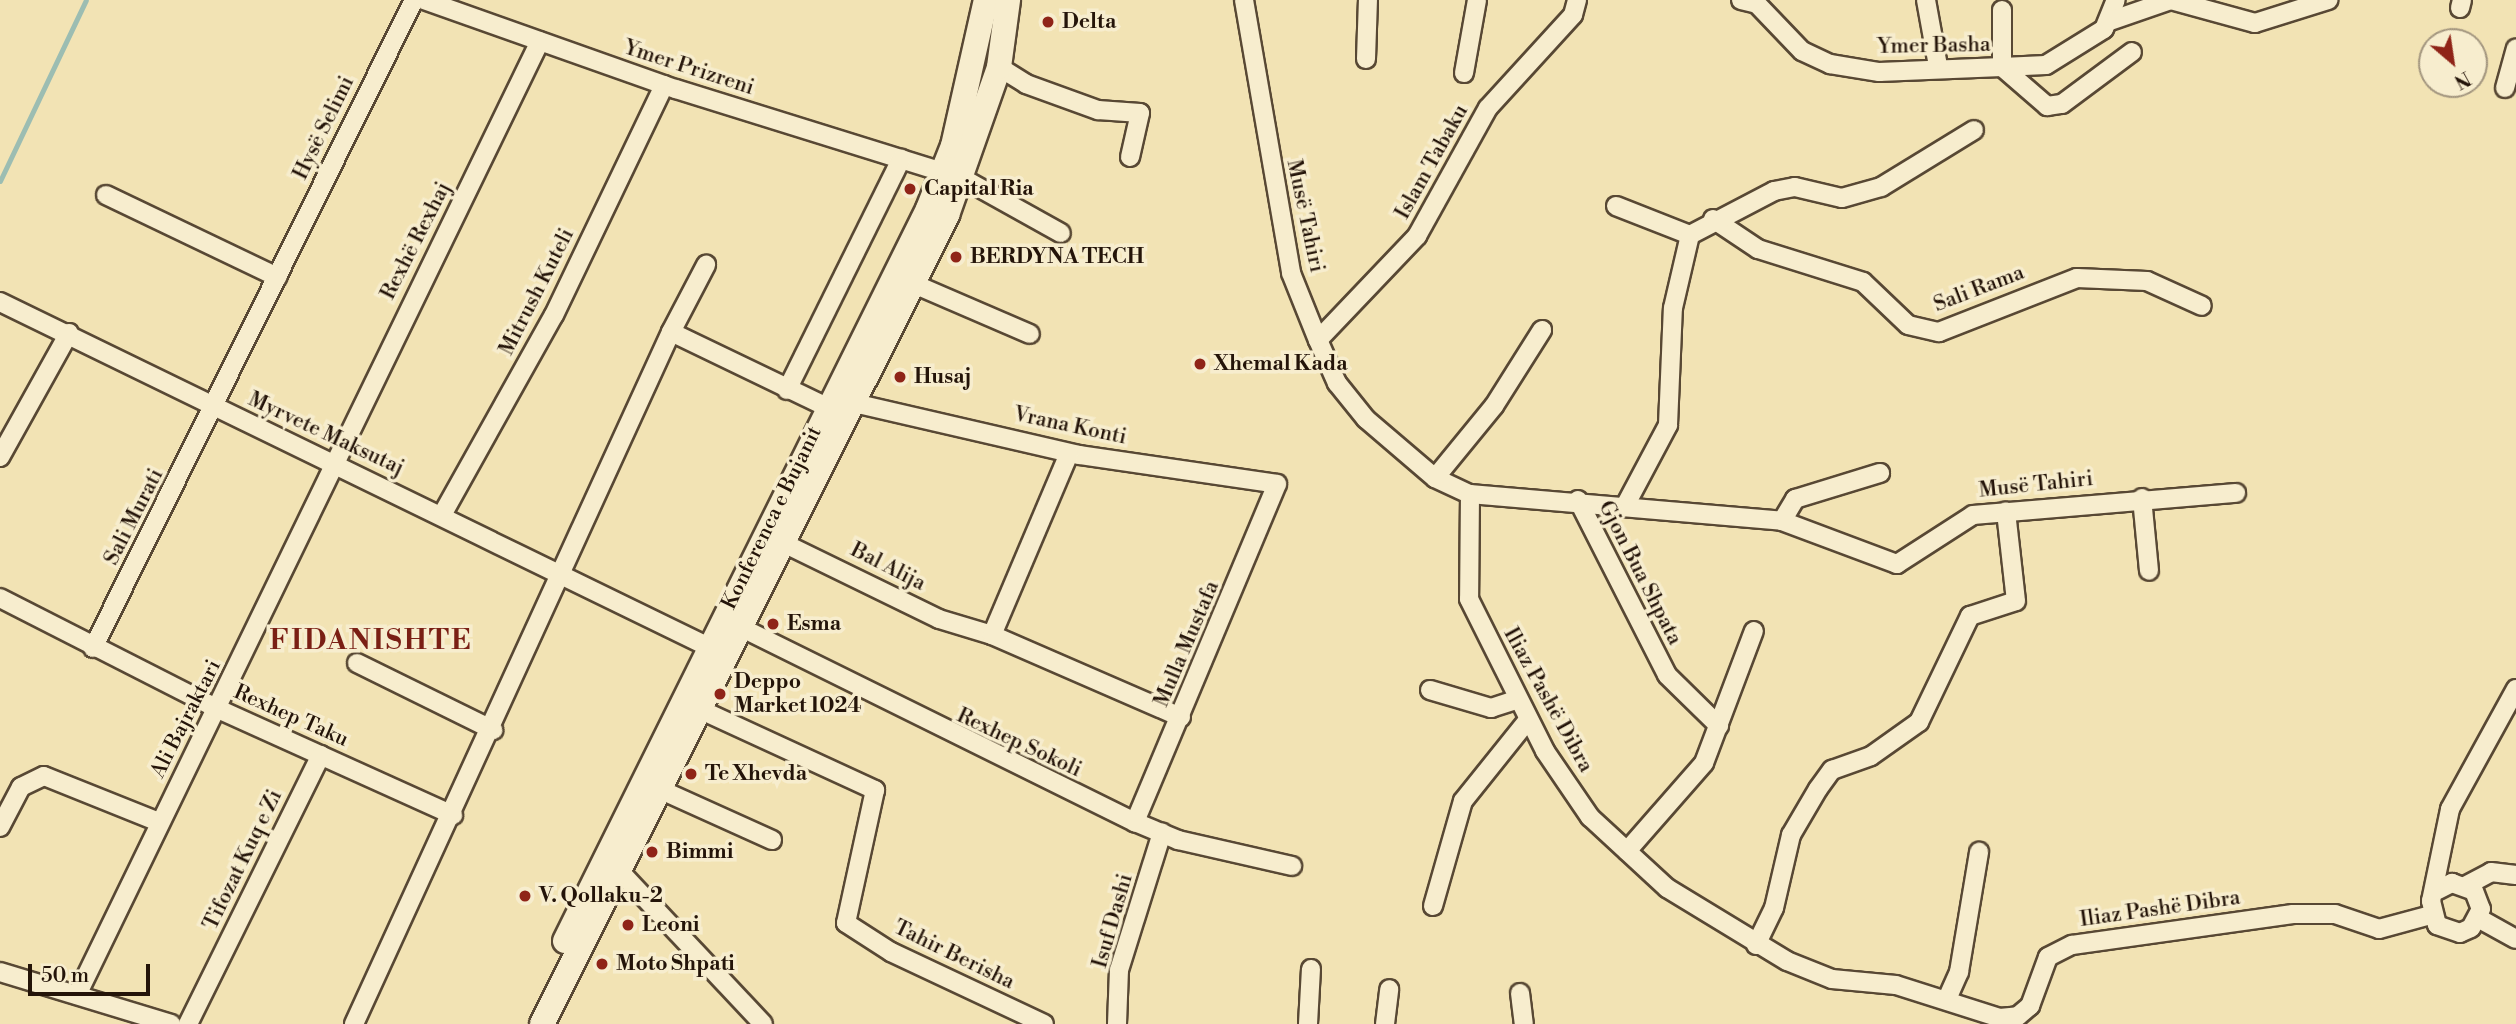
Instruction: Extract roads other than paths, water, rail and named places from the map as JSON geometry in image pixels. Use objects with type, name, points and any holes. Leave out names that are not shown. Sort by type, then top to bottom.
[{"type":"main road","name":"Konferenca e Bujanit","points":[[836,408],[914,284],[952,175],[986,0]]},
{"type":"main road","name":"Konferenca e Bujanit","points":[[524,1024],[614,863],[659,789],[740,627],[774,539],[952,175],[999,67],[1009,0]]},
{"type":"main road","name":"Konferenca e Bujanit","points":[[542,1024],[709,646],[774,539]]},
{"type":"street","name":"Hysë Selimi","points":[[215,407],[414,0]]},
{"type":"street","name":"Ymer Prizreni","points":[[424,0],[449,4],[540,41],[664,85],[952,175],[1062,233]]},
{"type":"street","name":"Musë Tahiri","points":[[1244,0],[1291,273],[1318,341],[1337,383],[1366,419],[1435,478],[1470,494],[1578,500],[1782,521],[1897,564],[1973,515],[2141,498],[2236,493]]},
{"type":"street","points":[[1366,59],[1368,0]]},
{"type":"street","points":[[1464,73],[1477,0]]},
{"type":"street","name":"Islam Tabaku","points":[[1318,341],[1416,236],[1488,108],[1573,15],[1577,0]]},
{"type":"street","name":"Ymer Basha","points":[[1741,0],[1757,4],[1802,51],[1830,64],[1879,72],[1938,66],[2002,67],[2053,106],[2132,52]]},
{"type":"street","points":[[1926,0],[1938,66]]},
{"type":"street","points":[[2110,21],[2116,0]]},
{"type":"street","points":[[2002,10],[2002,67],[2046,65],[2110,21],[2171,0],[2255,23],[2329,0]]},
{"type":"street","name":"Rexhë Rexhaj","points":[[333,463],[540,41]]},
{"type":"street","points":[[2505,88],[2516,48]]},
{"type":"street","points":[[999,67],[1026,84],[1098,110],[1140,113],[1129,157]]},
{"type":"street","name":"Mitrush Kuteli","points":[[442,515],[554,315],[664,85]]},
{"type":"street","points":[[1625,506],[1668,425],[1673,308],[1690,234],[1713,219],[1785,188],[1842,198],[1881,187],[1974,130]]},
{"type":"street","points":[[787,390],[901,159]]},
{"type":"street","points":[[106,195],[277,277]]},
{"type":"street","points":[[1616,206],[1690,234]]},
{"type":"street","name":"Sali Rama","points":[[1713,219],[1758,249],[1863,282],[1908,325],[1939,332],[2077,278],[2147,281],[2202,306]]},
{"type":"street","points":[[354,1024],[565,574],[671,332],[706,265]]},
{"type":"street","points":[[914,284],[1030,334]]},
{"type":"street","name":"Myrvete Maksutaj","points":[[0,302],[69,333],[215,407],[709,646]]},
{"type":"street","points":[[1435,478],[1494,406],[1542,330]]},
{"type":"street","points":[[671,332],[787,390],[836,408]]},
{"type":"street","points":[[0,457],[69,333]]},
{"type":"street","name":"Sali Murati","points":[[93,648],[215,407]]},
{"type":"street","name":"Vrana Konti","points":[[836,408],[1069,454],[1276,484]]},
{"type":"street","points":[[992,635],[1069,454]]},
{"type":"street","name":"Ali Bajraktari","points":[[77,995],[159,822],[218,709],[333,463]]},
{"type":"street","points":[[1782,521],[1795,499],[1880,473]]},
{"type":"street","name":"Mulla Mustafa","points":[[1135,822],[1276,484]]},
{"type":"street","name":"Iliaz Pashë Dibra","points":[[1470,494],[1469,599],[1528,720],[1590,817],[1667,888],[1756,945],[1832,979],[1896,985],[1947,999],[1976,1013],[2018,1016],[2030,1006],[2048,957],[2071,945],[2293,914],[2335,914],[2379,929],[2431,915]]},
{"type":"street","points":[[2141,498],[2148,570]]},
{"type":"street","name":"Gjon Bua Shpata","points":[[1578,500],[1667,675],[1719,726]]},
{"type":"street","points":[[1756,945],[1773,908],[1791,835],[1832,770],[1871,756],[1919,722],[1970,616],[2016,601],[2006,512]]},
{"type":"street","name":"Bal Alija","points":[[774,539],[939,619],[992,635],[1181,716]]},
{"type":"street","name":"Rexhep Taku","points":[[0,598],[93,648],[218,709],[453,815]]},
{"type":"street","name":"Rexhep Sokoli","points":[[740,627],[1135,822],[1162,833],[1292,866]]},
{"type":"street","points":[[1627,851],[1688,788],[1719,726],[1754,631]]},
{"type":"street","points":[[357,663],[493,730]]},
{"type":"street","points":[[2467,885],[2479,899],[2478,918],[2460,933],[2448,932],[2431,915],[2438,890],[2449,809],[2516,689]]},
{"type":"street","points":[[1430,690],[1491,708],[1518,699]]},
{"type":"street","name":"Tahir Berisha","points":[[699,709],[875,789],[846,923],[891,952],[1044,1024]]},
{"type":"street","points":[[1433,906],[1463,802],[1528,720]]},
{"type":"street","name":"Tifozat Kuq e Zi","points":[[188,1024],[321,755]]},
{"type":"street","points":[[0,827],[21,787],[44,776],[159,822]]},
{"type":"street","points":[[659,789],[772,840]]},
{"type":"street","name":"Isuf Dashi","points":[[1117,1024],[1119,970],[1162,833]]},
{"type":"street","points":[[1947,999],[1959,972],[1979,852]]},
{"type":"street","points":[[614,863],[725,989],[763,1024]]},
{"type":"street","points":[[2438,890],[2467,885],[2491,872],[2516,875]]},
{"type":"street","points":[[2478,918],[2514,936]]},
{"type":"street","points":[[1308,1024],[1311,968]]},
{"type":"street","points":[[0,972],[171,1024]]},
{"type":"street","points":[[1385,1024],[1389,989]]},
{"type":"street","points":[[1520,993],[1524,1024]]},
{"type":"waterway","points":[[0,181],[86,0]]},
{"type":"place","name":"Delta","points":[[1048,22]]},
{"type":"place","name":"Capital Ria","points":[[910,189]]},
{"type":"place","name":"BERDYNA TECH","points":[[956,257]]},
{"type":"place","name":"Xhemal Kada","points":[[1200,364]]},
{"type":"place","name":"Husaj","points":[[900,377]]},
{"type":"place","name":"Esma","points":[[773,624]]},
{"type":"place","name":"Deppo Market 1024","points":[[720,694]]},
{"type":"place","name":"Te Xhevda","points":[[691,774]]},
{"type":"place","name":"Bimmi","points":[[652,852]]},
{"type":"place","name":"V. Qollaku-2","points":[[525,896]]},
{"type":"place","name":"Leoni","points":[[628,925]]},
{"type":"place","name":"Moto Shpati","points":[[602,964]]},
{"type":"district","name":"FIDANISHTE","points":[[371,641]]}]
